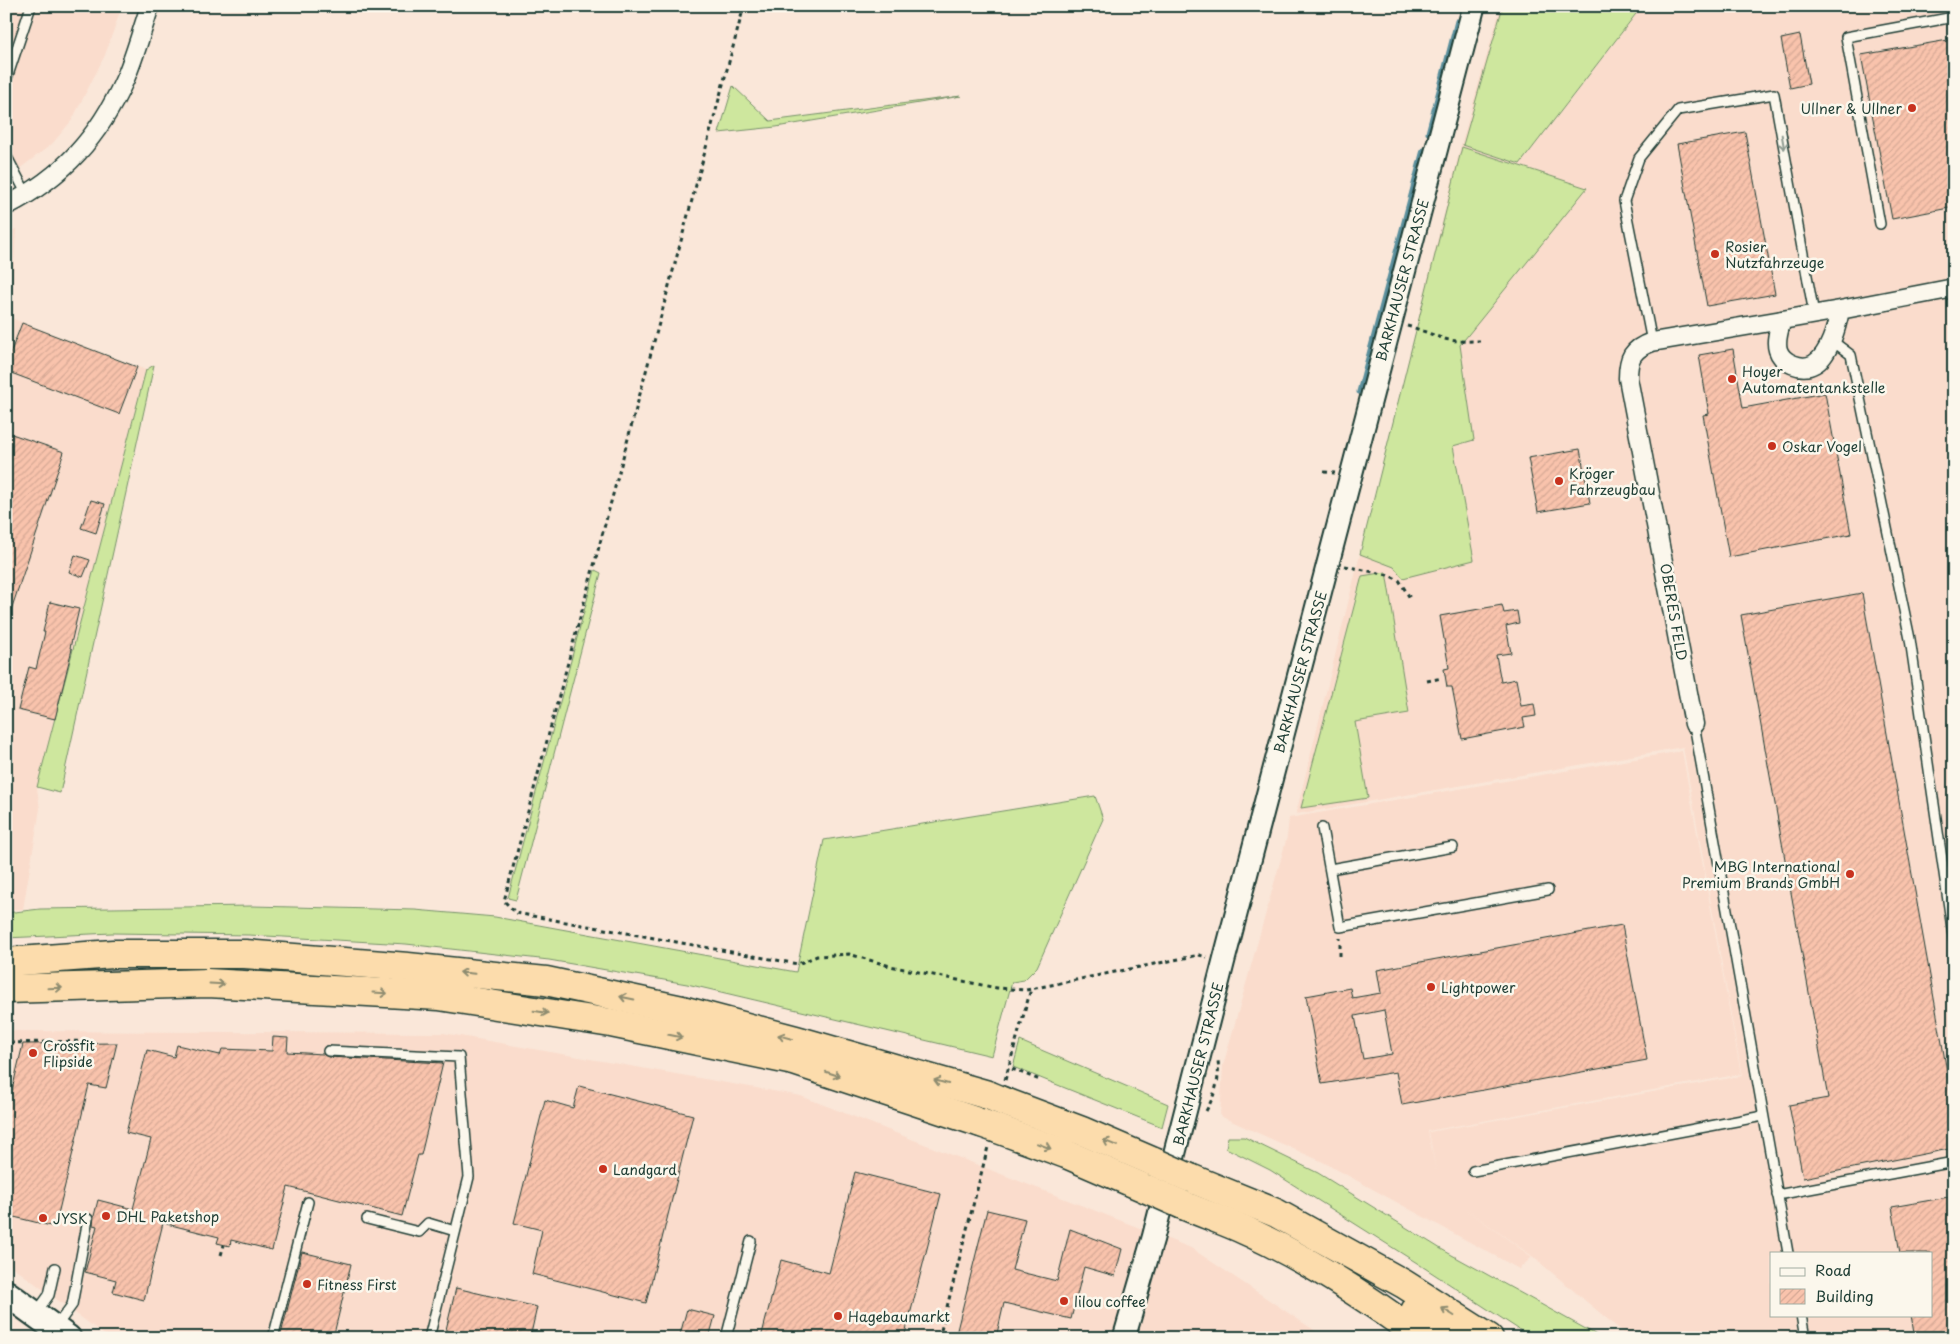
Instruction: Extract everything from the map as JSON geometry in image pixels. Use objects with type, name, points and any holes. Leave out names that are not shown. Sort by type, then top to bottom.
[{"type":"highway","points":[[6,962],[113,954],[245,954],[408,967],[546,981],[682,1010],[796,1040],[996,1099],[1082,1131],[1276,1213],[1404,1284],[1489,1338]]},
{"type":"highway","points":[[6,989],[208,983],[438,996],[611,1023],[794,1061],[990,1126],[1066,1154],[1252,1233],[1343,1284],[1422,1338]]},
{"type":"highway","points":[[1190,1178],[1334,1258],[1404,1302],[1452,1338]]},
{"type":"highway","points":[[1183,1205],[1328,1291],[1394,1338]]},
{"type":"main road","points":[[6,1293],[55,1330]]},
{"type":"street","points":[[6,206],[27,195],[56,174],[87,145],[126,78],[150,6]]},
{"type":"street","name":"BARKHAUSER STRASSE","points":[[1124,1338],[1153,1238],[1474,6]]},
{"type":"street","name":"OBERES FELD","points":[[1694,724],[1628,378],[1628,366],[1632,353],[1643,345],[1652,342],[1840,310],[1954,288]]},
{"type":"street","points":[[1782,320],[1777,336],[1778,350],[1783,358],[1793,365],[1800,367],[1813,365],[1819,360],[1831,340],[1837,327],[1840,310]]},
{"type":"lane","points":[[6,81],[31,6]]},
{"type":"lane","points":[[1880,224],[1846,37],[1954,17]]},
{"type":"lane","points":[[1652,342],[1624,201],[1639,158],[1678,110],[1774,94],[1814,314]]},
{"type":"lane","points":[[6,155],[27,195]]},
{"type":"lane","points":[[1831,340],[1851,355],[1910,639],[1954,942]]},
{"type":"lane","name":"OBERES FELD","points":[[1694,724],[1788,1252]]},
{"type":"lane","points":[[1322,828],[1340,927],[1548,890]]},
{"type":"lane","points":[[1330,869],[1453,846]]},
{"type":"lane","points":[[328,1050],[459,1057],[469,1178],[429,1338]]},
{"type":"lane","points":[[1472,1171],[1763,1116]]},
{"type":"lane","points":[[1777,1196],[1954,1162]]},
{"type":"lane","points":[[273,1338],[308,1202]]},
{"type":"lane","points":[[55,1330],[72,1305],[88,1219]]},
{"type":"lane","points":[[367,1219],[419,1232],[428,1223],[456,1231]]},
{"type":"lane","points":[[726,1338],[751,1241]]},
{"type":"lane","points":[[55,1268],[49,1295],[55,1330]]},
{"type":"lane","points":[[1801,1316],[1805,1338]]},
{"type":"path","points":[[744,6],[504,901],[516,913],[798,964],[817,956],[850,954],[890,966],[997,988],[1031,989],[1199,955],[1224,960]]},
{"type":"path","points":[[1406,325],[1445,339],[1480,341]]},
{"type":"path","points":[[1342,566],[1388,575],[1399,580],[1410,598]]},
{"type":"path","points":[[1427,681],[1442,678]]},
{"type":"path","points":[[1340,927],[1340,956]]},
{"type":"path","points":[[1031,989],[1010,1069],[1040,1080]]},
{"type":"path","points":[[10,1043],[85,1042]]},
{"type":"path","points":[[939,1338],[986,1158]]},
{"type":"path","points":[[221,1255],[224,1245]]},
{"type":"shaded area","points":[[6,6],[122,6],[105,55],[72,120],[52,144],[6,179]]},
{"type":"shaded area","points":[[1501,6],[1503,6],[1463,144],[1520,164],[1642,6],[1954,6],[1954,1338],[1630,1338],[1532,1256],[1463,1207],[1532,1257],[1519,1269],[1323,1162],[1220,1116],[1223,1066],[1287,837],[1289,818],[1682,751],[1741,1074],[1428,1131],[1436,1171],[1429,1132],[1742,1076],[1683,747],[1296,814],[1461,145]],"holes":[[[1362,576],[1409,713],[1355,722],[1301,808]]]},
{"type":"shaded area","points":[[16,229],[11,318],[146,370],[37,788],[40,809],[23,909],[6,911],[6,233]]},
{"type":"shaded area","points":[[6,1031],[443,1033],[801,1096],[1191,1248],[1326,1338],[109,1338],[6,1262]]},
{"type":"green space","points":[[1503,6],[1642,6],[1520,164],[1463,145]]},
{"type":"green space","points":[[733,86],[770,121],[961,96],[776,127],[719,133]]},
{"type":"green space","points":[[1462,147],[1587,188],[1460,345],[1474,440],[1453,446],[1474,560],[1403,578],[1394,567],[1360,554]]},
{"type":"green space","points":[[154,365],[60,793],[37,787],[146,370]]},
{"type":"green space","points":[[595,570],[601,573],[516,900],[508,898]]},
{"type":"green space","points":[[1386,572],[1409,713],[1355,722],[1368,798],[1301,808],[1362,576]]},
{"type":"green space","points":[[1095,796],[1103,819],[1037,967],[1024,980],[1012,982],[992,1056],[687,984],[549,960],[406,944],[249,935],[112,933],[6,938],[6,913],[40,909],[252,906],[415,910],[495,917],[796,972],[824,840]]},
{"type":"green space","points":[[1020,1041],[1168,1104],[1162,1127],[1013,1067]]},
{"type":"green space","points":[[1228,1137],[1244,1137],[1318,1173],[1441,1249],[1602,1338],[1532,1338],[1270,1170],[1226,1148]]},
{"type":"building","points":[[1800,35],[1809,84],[1790,88],[1781,39]]},
{"type":"building","name":"Ullner & Ullner","points":[[1954,39],[1954,207],[1892,219],[1861,55]]},
{"type":"building","points":[[1745,132],[1775,294],[1707,306],[1677,144]]},
{"type":"building","points":[[22,323],[137,367],[119,414],[6,371],[6,364]]},
{"type":"building","name":"Oskar Vogel","points":[[1733,349],[1743,408],[1825,393],[1851,534],[1729,557],[1703,415],[1709,414],[1699,355]]},
{"type":"building","points":[[6,432],[64,452],[9,616],[6,615]]},
{"type":"building","name":"Kröger Fahrzeugbau","points":[[1580,449],[1590,503],[1538,512],[1528,458]]},
{"type":"building","points":[[91,500],[105,504],[96,533],[81,528]]},
{"type":"building","points":[[75,555],[90,560],[83,577],[69,572]]},
{"type":"building","name":"MBG International Premium Brands GmbH","points":[[1862,593],[1954,1111],[1954,1148],[1803,1178],[1789,1105],[1828,1098],[1741,615]]},
{"type":"building","points":[[50,602],[79,609],[70,648],[72,649],[55,719],[18,710],[29,667],[36,669]]},
{"type":"building","points":[[1502,605],[1504,613],[1517,611],[1519,623],[1506,626],[1511,653],[1496,655],[1501,682],[1516,679],[1521,706],[1534,704],[1536,716],[1523,718],[1525,727],[1462,739],[1452,687],[1447,687],[1444,669],[1449,668],[1440,616]]},
{"type":"building","points":[[1622,925],[1647,1060],[1402,1105],[1396,1072],[1322,1084],[1306,996],[1350,988],[1352,998],[1381,993],[1377,970]],"holes":[[[1384,1010],[1392,1054],[1363,1059],[1355,1016]]]},
{"type":"building","points":[[273,1037],[288,1038],[287,1052],[323,1054],[328,1057],[443,1063],[421,1155],[418,1155],[402,1216],[288,1187],[272,1250],[231,1240],[230,1246],[217,1243],[219,1237],[163,1223],[144,1300],[113,1292],[116,1280],[85,1272],[97,1226],[93,1225],[98,1200],[133,1209],[151,1139],[126,1133],[147,1050],[174,1057],[177,1045],[220,1055],[222,1049],[272,1051]]},
{"type":"building","points":[[117,1043],[106,1088],[89,1085],[55,1227],[6,1215],[6,1115],[23,1044]]},
{"type":"building","name":"Landgard","points":[[579,1086],[693,1115],[646,1303],[532,1274],[542,1230],[514,1223],[545,1100],[573,1108]]},
{"type":"building","points":[[855,1172],[941,1194],[904,1338],[761,1338],[781,1260],[829,1273]]},
{"type":"building","points":[[1954,1196],[1954,1338],[1915,1338],[1911,1316],[1932,1316],[1932,1252],[1900,1252],[1892,1207]]},
{"type":"building","points":[[987,1210],[1025,1219],[1012,1270],[1057,1281],[1070,1229],[1122,1249],[1115,1276],[1084,1267],[1071,1319],[1004,1303],[996,1338],[955,1338]]},
{"type":"building","points":[[302,1252],[351,1264],[333,1338],[280,1338]]},
{"type":"building","points":[[456,1288],[537,1307],[530,1338],[444,1338]]},
{"type":"building","points":[[687,1309],[715,1316],[709,1338],[679,1338]]},
{"type":"waterway","points":[[1428,133],[1457,21]]},
{"type":"waterway","points":[[1359,392],[1423,150]]},
{"type":"railway","points":[[6,1335],[10,1338]]},
{"type":"place","name":"Ullner & Ullner","points":[[1912,108]]},
{"type":"place","name":"Rosier Nutzfahrzeuge","points":[[1715,254]]},
{"type":"place","name":"Hoyer Automatentankstelle","points":[[1732,379]]},
{"type":"place","name":"Oskar Vogel","points":[[1772,446]]},
{"type":"place","name":"Kröger Fahrzeugbau","points":[[1559,481]]},
{"type":"place","name":"MBG International Premium Brands GmbH","points":[[1850,874]]},
{"type":"place","name":"Lightpower","points":[[1431,987]]},
{"type":"place","name":"Crossfit Flipside","points":[[33,1053]]},
{"type":"place","name":"Landgard","points":[[603,1169]]},
{"type":"place","name":"DHL Paketshop","points":[[106,1216]]},
{"type":"place","name":"JYSK","points":[[43,1218]]},
{"type":"place","name":"Fitness First","points":[[307,1284]]},
{"type":"place","name":"lilou coffee","points":[[1064,1301]]},
{"type":"place","name":"Hagebaumarkt","points":[[838,1316]]}]
